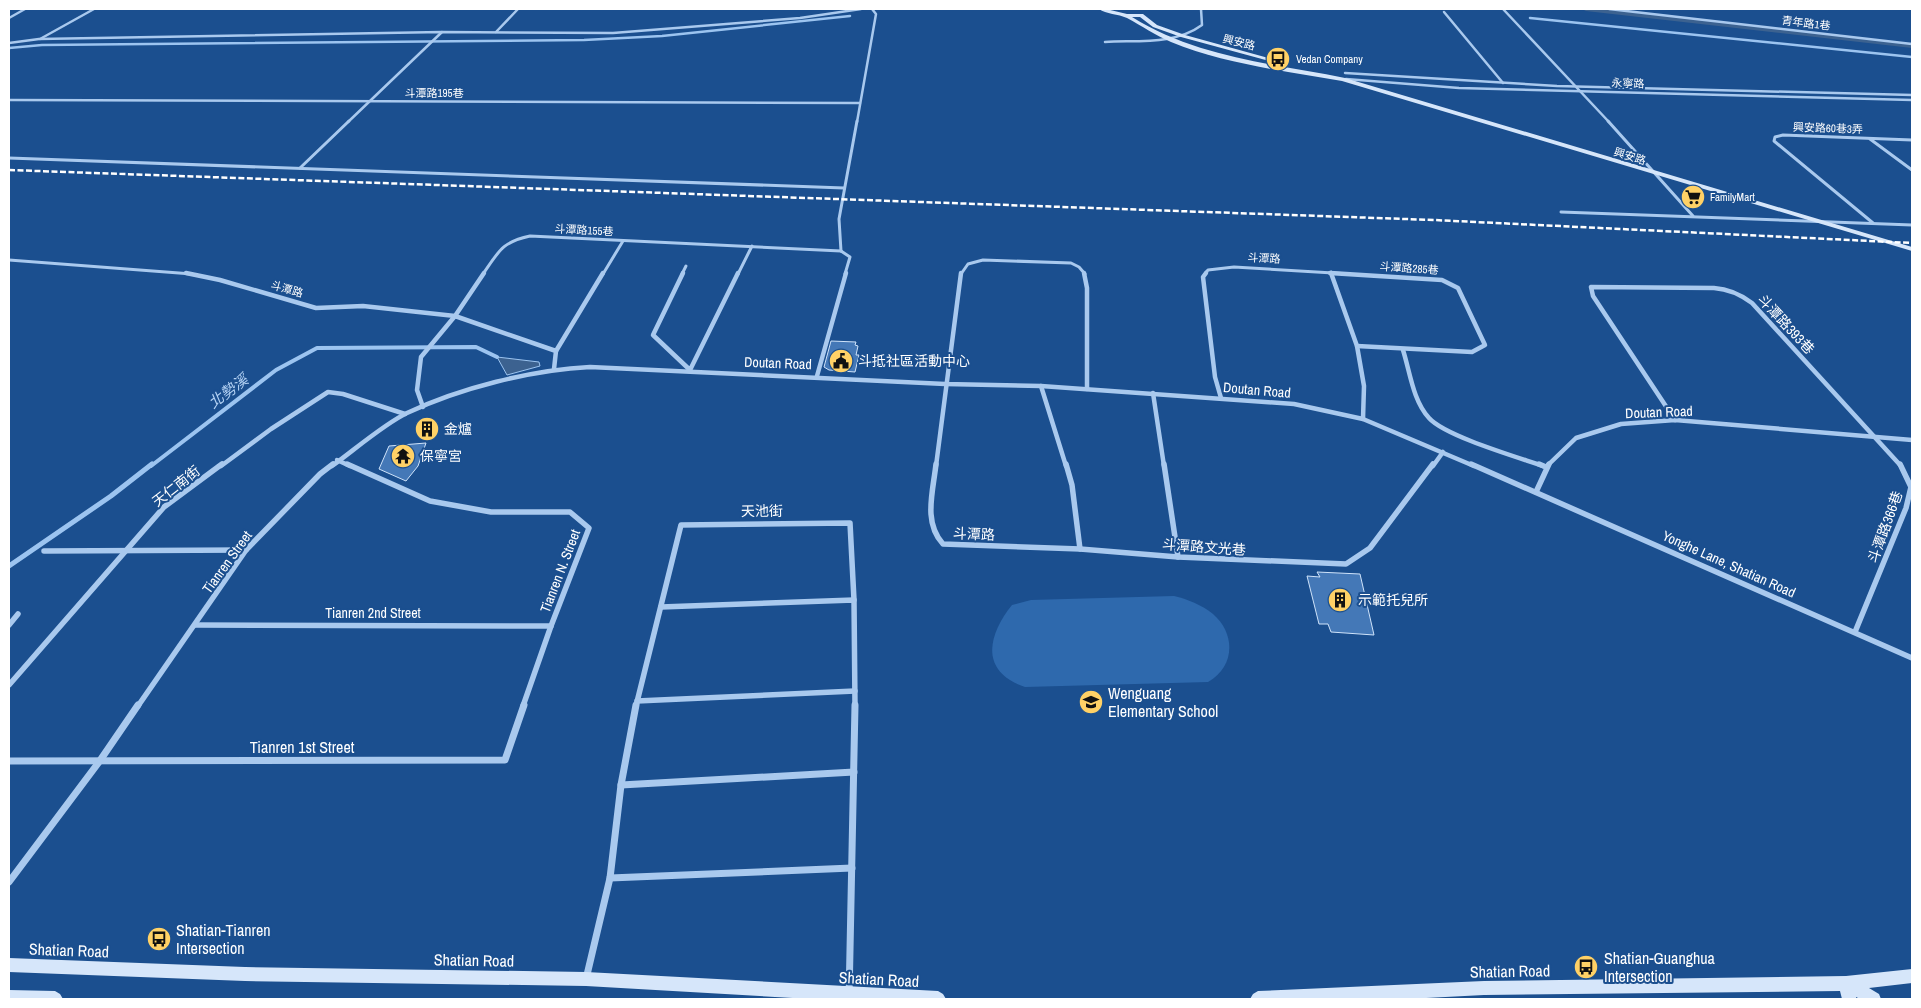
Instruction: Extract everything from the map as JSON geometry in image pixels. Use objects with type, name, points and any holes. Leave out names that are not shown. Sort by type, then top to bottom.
[{"type":"street","points":[[9,18],[25,9]]},
{"type":"street","points":[[39,39],[94,9]]},
{"type":"street","points":[[496,32],[518,9]]},
{"type":"street","points":[[9,42],[39,39],[442,32],[613,33],[800,18],[861,9]]},
{"type":"street","points":[[817,376],[850,257],[841,250],[839,220],[876,14],[872,9]]},
{"type":"street","name":"興安路","points":[[1101,9],[1127,16],[1141,15],[1155,26],[1239,53],[1344,76],[1654,174],[1912,249]]},
{"type":"street","points":[[1124,9],[1127,16]]},
{"type":"street","points":[[1137,9],[1141,15]]},
{"type":"street","points":[[1105,42],[1183,36],[1196,31],[1202,24],[1201,9]]},
{"type":"street","points":[[1503,9],[1582,91],[1694,217]]},
{"type":"street","name":"青年路1巷","points":[[1609,9],[1912,44]]},
{"type":"street","points":[[1444,12],[1503,84]]},
{"type":"street","name":"興安路","points":[[1127,16],[1143,27],[1167,38],[1255,64],[1344,76]]},
{"type":"street","points":[[300,168],[442,32]]},
{"type":"street","name":"永寧路","points":[[1344,76],[1503,84],[1912,95]]},
{"type":"street","name":"永寧路","points":[[1344,76],[1425,86],[1912,100]]},
{"type":"street","name":"斗潭路195巷","points":[[9,100],[860,103]]},
{"type":"street","name":"興安路60巷3弄","points":[[1874,223],[1774,141],[1775,137],[1783,135],[1870,138],[1912,170]]},
{"type":"street","points":[[1870,138],[1912,140]]},
{"type":"street","points":[[9,158],[844,188]]},
{"type":"street","points":[[1562,212],[1912,225]]},
{"type":"street","name":"斗潭路155巷","points":[[424,407],[417,390],[421,357],[455,316],[502,246],[512,240],[530,236],[841,250]]},
{"type":"street","points":[[554,369],[556,351],[623,240]]},
{"type":"street","points":[[686,266],[653,334],[690,370],[752,246]]},
{"type":"street","name":"斗潭路","points":[[9,260],[181,272],[220,280],[316,308],[363,306],[455,316],[556,351]]},
{"type":"street","name":"斗潭路","points":[[1080,549],[943,544],[934,534],[930,519],[945,384],[962,272],[968,264],[983,260],[1070,263],[1081,266],[1086,273],[1087,389]]},
{"type":"street","name":"斗潭路","points":[[1221,398],[1215,377],[1203,276],[1208,270],[1234,267],[1331,272]]},
{"type":"street","points":[[1331,272],[1357,346],[1364,386],[1363,419]]},
{"type":"street","name":"斗潭路285巷","points":[[1331,272],[1442,280],[1458,288],[1485,345],[1472,352],[1403,350],[1357,346]]},
{"type":"street","name":"斗潭路393巷","points":[[1675,420],[1593,296],[1591,287],[1714,288],[1728,289],[1741,294],[1752,303],[1875,436]]},
{"type":"street","points":[[1403,350],[1417,394],[1429,419],[1474,441],[1546,467]]},
{"type":"street","name":"Doutan Road","points":[[554,369],[590,367],[690,370],[945,384],[1041,386],[1294,404],[1363,419],[1536,492],[1546,467],[1576,438],[1621,424],[1675,420],[1912,440]]},
{"type":"street","name":"Tianren Street","points":[[9,882],[99,762],[246,550],[293,500],[337,460],[405,414],[491,384],[554,369]]},
{"type":"street","points":[[1041,386],[1072,485],[1080,549]]},
{"type":"street","name":"天仁南街","points":[[9,686],[123,551],[164,507],[271,429],[328,392],[342,394],[405,414]]},
{"type":"street","points":[[1153,393],[1178,557]]},
{"type":"street","name":"斗潭路366巷","points":[[1855,632],[1906,508],[1911,487],[1902,467],[1875,436]]},
{"type":"street","name":"斗潭路文光巷","points":[[1080,549],[1178,557],[1346,564],[1370,548],[1443,452]]},
{"type":"street","name":"Tianren N. Street","points":[[337,460],[430,500],[491,512],[570,512],[582,520],[589,528],[551,626],[505,760]]},
{"type":"street","name":"Yonghe Lane, Shatian Road","points":[[1536,492],[1912,658]]},
{"type":"street","name":"天池街","points":[[586,979],[610,878],[621,785],[637,701],[681,525],[850,522],[854,600],[855,691],[849,997]]},
{"type":"street","points":[[44,551],[246,550]]},
{"type":"street","points":[[661,607],[854,600]]},
{"type":"street","points":[[9,625],[18,614]]},
{"type":"street","name":"Tianren 2nd Street","points":[[195,625],[551,626]]},
{"type":"street","points":[[637,701],[855,691]]},
{"type":"street","name":"Tianren 1st Street","points":[[9,761],[505,760]]},
{"type":"street","points":[[621,785],[854,772]]},
{"type":"street","points":[[610,878],[852,868]]},
{"type":"street","name":"Shatian Road","points":[[9,965],[255,974],[586,979],[849,997],[938,999]]},
{"type":"street","name":"Shatian Road","points":[[1258,999],[1484,988],[1846,983],[1912,976]]},
{"type":"street","points":[[1846,983],[1849,999]]},
{"type":"street","points":[[1846,983],[1874,999]]},
{"type":"street","points":[[9,997],[55,999]]},
{"type":"shaded area","points":[[497,357],[539,362],[540,366],[507,375]]},
{"type":"shaded area","points":[[1174,596],[1209,611],[1226,631],[1229,640],[1228,659],[1217,676],[1208,682],[1025,687],[1010,680],[1000,672],[995,663],[992,652],[993,641],[997,629],[1012,605],[1031,600]]},
{"type":"building","name":"斗抵社區活動中心","points":[[831,341],[856,342],[855,345],[858,346],[856,355],[859,355],[855,372],[829,370],[824,367]]},
{"type":"building","name":"保寧宮","points":[[426,443],[418,466],[406,481],[379,469],[389,446]]},
{"type":"building","name":"示範托兒所","points":[[1317,572],[1360,574],[1374,635],[1331,632],[1328,624],[1319,624],[1307,576],[1320,577]]},
{"type":"waterway","points":[[1586,9],[1912,46]]},
{"type":"waterway","points":[[9,48],[42,45],[584,40],[662,36],[850,16]]},
{"type":"waterway","points":[[1530,18],[1912,57]]},
{"type":"waterway","name":"北勢溪","points":[[151,466],[276,370],[317,348],[476,347],[497,357]]},
{"type":"waterway","name":"北勢溪","points":[[9,566],[111,496],[152,464]]},
{"type":"railway","points":[[9,170],[1434,220],[1912,243]]},
{"type":"place","name":"Vedan Company","points":[[1278,59]]},
{"type":"place","name":"FamilyMart","points":[[1693,197]]},
{"type":"place","name":"斗抵社區活動中心","points":[[841,361]]},
{"type":"place","name":"金爐","points":[[427,429]]},
{"type":"place","name":"保寧宮","points":[[403,456]]},
{"type":"place","name":"示範托兒所","points":[[1340,600]]},
{"type":"place","name":"Wenguang Elementary School","points":[[1091,702]]},
{"type":"place","name":"Shatian-Tianren Intersection","points":[[159,939]]},
{"type":"place","name":"Shatian-Guanghua Intersection","points":[[1586,967]]}]
